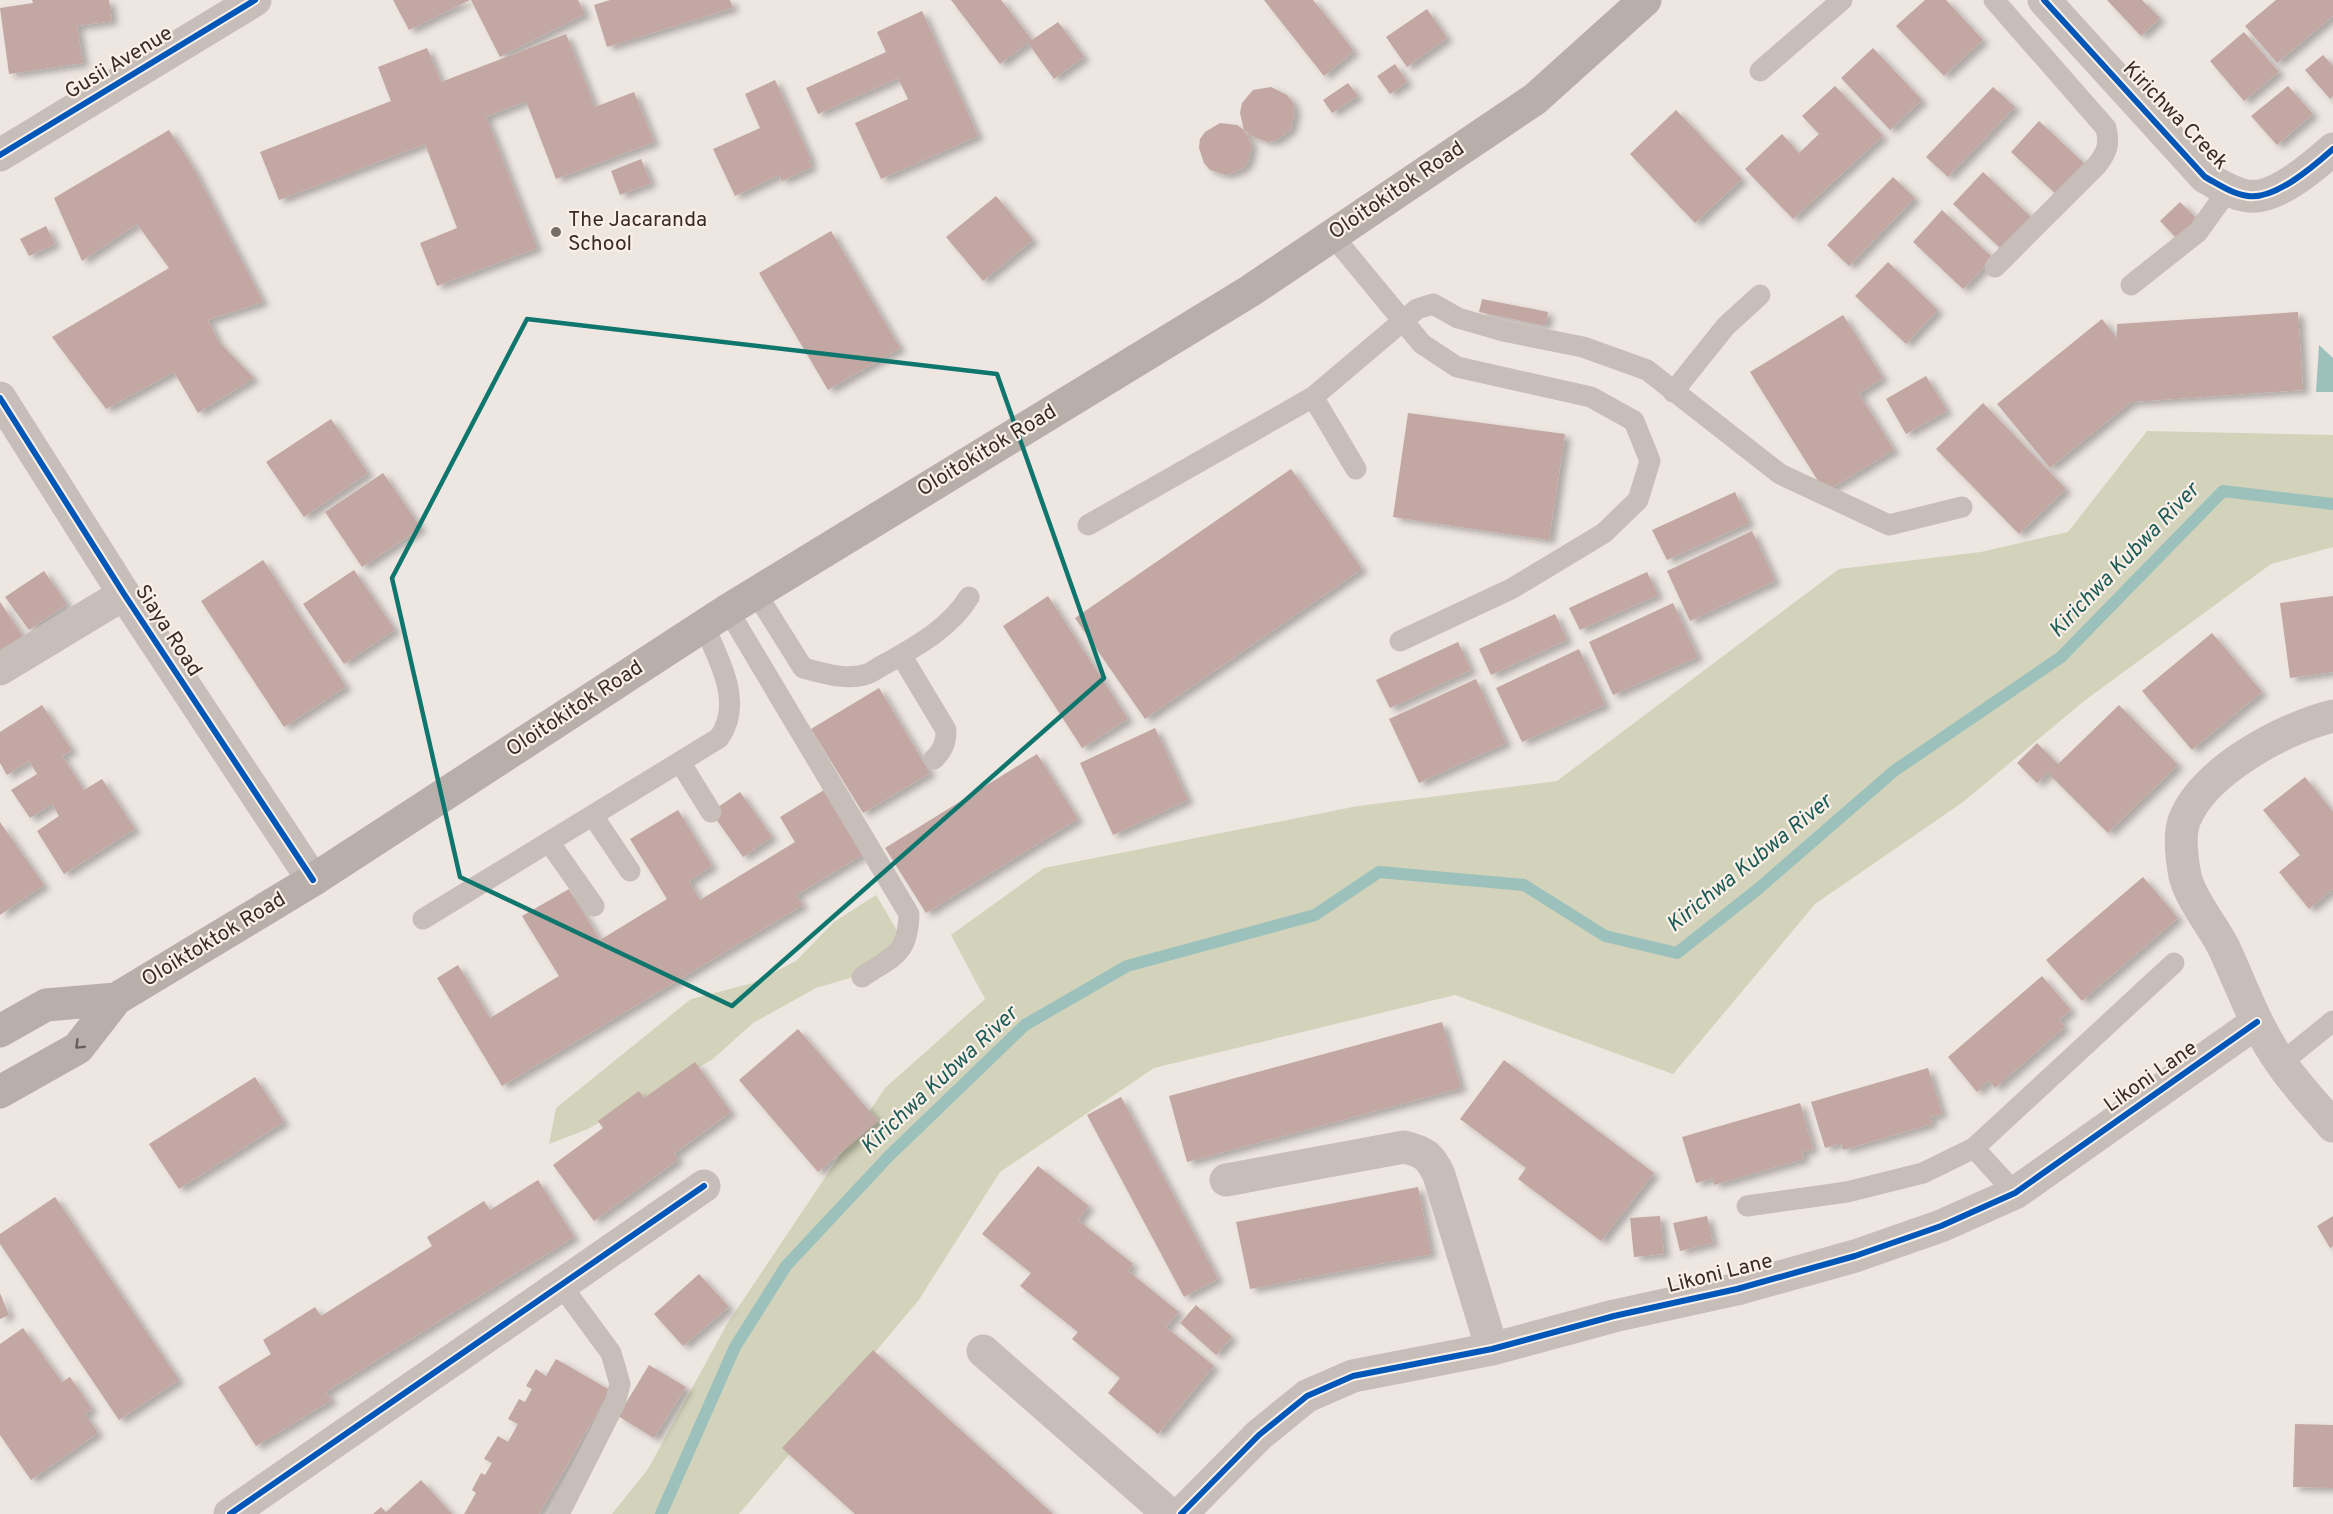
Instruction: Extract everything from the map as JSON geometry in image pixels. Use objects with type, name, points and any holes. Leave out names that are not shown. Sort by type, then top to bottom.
[{"type":"main road","name":"Oloitokitok Road","points":[[313,880],[716,618],[1250,291],[1535,99],[1645,0]]},
{"type":"main road","name":"Oloiktoktok Road","points":[[0,1092],[78,1048],[116,999],[313,880]]},
{"type":"main road","name":"Oloiktoktok Road","points":[[0,1031],[46,1005],[116,999]]},
{"type":"street","name":"Gusii Avenue","points":[[2,147],[255,0]]},
{"type":"street","name":"Kirichwa Creek","points":[[2044,0],[2205,177],[2228,190],[2249,196],[2270,194],[2306,171],[2333,149]]},
{"type":"street","name":"Siaya Road","points":[[0,398],[124,594],[313,880]]},
{"type":"street","points":[[0,669],[124,594]]},
{"type":"street","points":[[2333,716],[2310,722],[2269,741],[2238,761],[2203,791],[2184,822],[2182,850],[2186,878],[2222,945],[2257,1022],[2281,1063],[2333,1126]]},
{"type":"street","name":"Likoni Lane","points":[[1181,1514],[1259,1435],[1307,1396],[1353,1376],[1492,1349],[1614,1316],[1737,1289],[1855,1256],[1941,1226],[2015,1192],[2257,1022]]},
{"type":"street","points":[[1226,1180],[1404,1147],[1421,1151],[1432,1160],[1439,1175],[1492,1349]]},
{"type":"street","points":[[230,1514],[704,1186]]},
{"type":"street","points":[[983,1352],[1169,1514]]},
{"type":"lane","points":[[1760,71],[1842,0]]},
{"type":"lane","points":[[1994,0],[2106,129],[2109,140],[2107,152],[2097,165],[1995,267]]},
{"type":"lane","points":[[2131,285],[2198,232],[2228,190]]},
{"type":"lane","points":[[1332,235],[1422,344],[1456,367],[1591,398],[1634,421],[1650,461],[1638,500],[1604,533],[1511,589],[1400,641]]},
{"type":"lane","points":[[1673,392],[1726,326],[1760,295]]},
{"type":"lane","points":[[1088,525],[1313,397],[1417,309],[1433,304],[1458,318],[1503,331],[1583,347],[1647,370],[1780,474],[1889,525],[1962,507]]},
{"type":"lane","points":[[1313,397],[1356,469]]},
{"type":"lane","points":[[756,593],[803,668],[837,677],[866,674],[901,655],[944,626],[961,611],[969,597]]},
{"type":"lane","points":[[423,919],[719,738],[725,729],[729,711],[729,696],[716,618]]},
{"type":"lane","points":[[716,618],[909,914],[908,932],[900,952],[862,977]]},
{"type":"lane","points":[[901,655],[946,730],[946,741],[942,752],[934,759]]},
{"type":"lane","points":[[680,762],[711,812]]},
{"type":"lane","points":[[593,816],[630,872]]},
{"type":"lane","points":[[549,843],[594,906]]},
{"type":"lane","points":[[1747,1206],[1847,1192],[1923,1173],[1974,1148],[2174,963]]},
{"type":"lane","points":[[2281,1063],[2333,1021]]},
{"type":"lane","points":[[1974,1148],[2015,1192]]},
{"type":"lane","points":[[559,1514],[615,1403],[620,1384],[611,1353],[561,1285]]},
{"type":"highlighted area","points":[[527,319],[997,374],[1104,678],[732,1006],[460,877],[392,578]]},
{"type":"green space","points":[[2147,431],[2333,435],[2333,547],[2271,564],[2084,701],[1963,802],[1815,904],[1673,1074],[1455,995],[1154,1068],[1000,1172],[918,1301],[739,1514],[612,1514],[648,1469],[727,1324],[885,1088],[985,999],[951,935],[1044,868],[1358,806],[1557,781],[1839,569],[1981,552],[2068,532]]},
{"type":"green space","points":[[876,895],[901,937],[877,970],[816,988],[753,1023],[713,1059],[588,1129],[549,1144],[556,1108],[691,999],[753,983],[796,961],[834,922]]},
{"type":"water","points":[[2319,345],[2333,358],[2333,392],[2316,392]]},
{"type":"building","points":[[32,0],[109,0],[112,21],[77,26],[83,63],[9,74],[0,8],[33,3]]},
{"type":"building","points":[[393,0],[470,0],[409,30]]},
{"type":"building","points":[[471,0],[578,0],[585,14],[500,57]]},
{"type":"building","points":[[610,0],[730,0],[733,8],[607,47],[594,5]]},
{"type":"building","points":[[951,0],[1001,0],[1032,40],[1058,22],[1084,57],[1054,79],[1028,43],[1000,64]]},
{"type":"building","points":[[1264,0],[1313,0],[1354,51],[1324,76]]},
{"type":"building","points":[[1925,0],[1946,0],[1983,40],[1944,76],[1896,26]]},
{"type":"building","points":[[2107,0],[2142,0],[2160,18],[2141,36]]},
{"type":"building","points":[[2276,0],[2333,0],[2333,16],[2277,63],[2245,26]]},
{"type":"building","points":[[1427,9],[1447,38],[1407,67],[1386,37]]},
{"type":"building","points":[[922,11],[978,136],[881,179],[855,123],[908,99],[898,78],[818,114],[806,88],[886,52],[877,32]]},
{"type":"building","points":[[2244,32],[2279,72],[2244,101],[2210,61]]},
{"type":"building","points":[[566,34],[595,107],[634,92],[654,142],[556,179],[526,101],[486,117],[537,248],[437,286],[420,243],[457,228],[425,144],[279,200],[260,152],[391,101],[378,67],[427,48],[441,82]]},
{"type":"building","points":[[1873,48],[1922,100],[1890,130],[1841,78]]},
{"type":"building","points":[[2323,55],[2333,66],[2333,96],[2330,99],[2305,70]]},
{"type":"building","points":[[1395,64],[1407,82],[1390,94],[1377,76]]},
{"type":"building","points":[[775,80],[811,160],[808,161],[812,167],[782,181],[779,175],[735,196],[713,149],[760,128],[745,94]]},
{"type":"building","points":[[1348,83],[1358,96],[1332,113],[1323,100]]},
{"type":"building","points":[[1835,86],[1883,136],[1793,219],[1745,169],[1782,134],[1799,153],[1819,134],[1802,116]]},
{"type":"building","points":[[2288,86],[2313,114],[2277,145],[2251,116]]},
{"type":"building","points":[[1271,87],[1287,95],[1293,103],[1295,111],[1291,129],[1277,140],[1268,142],[1251,136],[1244,130],[1240,113],[1242,103],[1253,90]]},
{"type":"building","points":[[1993,87],[2015,107],[1948,177],[1926,157]]},
{"type":"building","points":[[1676,110],[1742,179],[1695,223],[1630,154]]},
{"type":"building","points":[[2039,121],[2087,166],[2058,196],[2011,152]]},
{"type":"building","points":[[1220,123],[1237,125],[1244,130],[1252,145],[1248,162],[1242,169],[1226,175],[1210,170],[1204,163],[1199,148],[1200,139],[1205,132]]},
{"type":"building","points":[[169,130],[194,169],[263,302],[208,320],[218,341],[254,378],[198,413],[174,372],[106,409],[52,337],[169,268],[137,224],[82,261],[54,198]]},
{"type":"building","points":[[641,159],[651,183],[620,195],[611,171]]},
{"type":"building","points":[[1983,172],[2031,217],[2001,249],[1953,204]]},
{"type":"building","points":[[1893,177],[1915,198],[1849,266],[1827,245]]},
{"type":"building","points":[[996,196],[1033,240],[983,281],[946,237]]},
{"type":"building","points":[[2180,202],[2200,222],[2180,242],[2160,221]]},
{"type":"building","points":[[1942,210],[1993,258],[1963,289],[1913,242]]},
{"type":"building","points":[[46,226],[55,244],[29,256],[20,239]]},
{"type":"building","points":[[831,231],[900,348],[828,390],[759,273]]},
{"type":"building","points":[[1888,262],[1938,310],[1906,344],[1855,296]]},
{"type":"building","points":[[1482,299],[1548,312],[1545,326],[1479,312]]},
{"type":"building","points":[[2298,312],[2303,390],[2131,402],[2050,468],[1997,404],[2102,319],[2117,338],[2117,324]]},
{"type":"building","points":[[1843,315],[1883,378],[1859,394],[1894,450],[1825,492],[1750,372]]},
{"type":"building","points":[[1926,376],[1947,411],[1906,434],[1886,399]]},
{"type":"building","points":[[1983,403],[2066,489],[2019,534],[1936,449]]},
{"type":"building","points":[[1408,413],[1565,434],[1549,540],[1393,517]]},
{"type":"building","points":[[331,419],[368,473],[304,517],[266,462]]},
{"type":"building","points":[[1291,469],[1362,569],[1145,719],[1075,618]]},
{"type":"building","points":[[383,473],[421,528],[362,567],[325,512]]},
{"type":"building","points":[[1735,492],[1749,523],[1667,560],[1652,530]]},
{"type":"building","points":[[1752,531],[1775,581],[1690,621],[1667,571]]},
{"type":"building","points":[[263,560],[346,687],[284,727],[201,601]]},
{"type":"building","points":[[354,570],[395,630],[344,664],[303,604]]},
{"type":"building","points":[[44,571],[67,604],[29,630],[5,597]]},
{"type":"building","points":[[1647,572],[1658,595],[1580,630],[1569,608]]},
{"type":"building","points":[[1048,596],[1128,719],[1082,748],[1003,626]]},
{"type":"building","points":[[2333,596],[2333,672],[2290,678],[2280,603]]},
{"type":"building","points":[[0,602],[29,645],[0,663]]},
{"type":"building","points":[[1673,603],[1698,657],[1613,695],[1589,642]]},
{"type":"building","points":[[1555,614],[1567,640],[1491,675],[1479,649]]},
{"type":"building","points":[[2212,633],[2262,692],[2192,750],[2142,691]]},
{"type":"building","points":[[1458,642],[1471,670],[1390,708],[1376,680]]},
{"type":"building","points":[[1579,649],[1605,705],[1522,742],[1496,688]]},
{"type":"building","points":[[1476,679],[1506,743],[1419,783],[1389,719]]},
{"type":"building","points":[[879,688],[930,773],[863,813],[811,729]]},
{"type":"building","points":[[42,705],[72,750],[62,756],[84,790],[102,779],[135,829],[64,874],[37,831],[59,816],[52,804],[30,818],[11,790],[37,774],[29,761],[7,775],[0,763],[0,732]]},
{"type":"building","points":[[2119,705],[2178,765],[2108,833],[2048,773],[2037,783],[2017,763],[2037,743],[2058,764]]},
{"type":"building","points":[[1155,728],[1188,800],[1113,835],[1080,763]]},
{"type":"building","points":[[1037,754],[1078,819],[926,913],[885,848]]},
{"type":"building","points":[[2305,777],[2333,812],[2333,889],[2309,909],[2279,872],[2300,855],[2263,810]]},
{"type":"building","points":[[824,790],[864,854],[796,895],[803,905],[502,1086],[437,978],[458,965],[490,1018],[559,976],[522,916],[569,889],[600,940],[667,899],[630,839],[678,810],[712,866],[689,881],[700,900],[795,842],[780,817]]},
{"type":"building","points":[[740,792],[772,837],[743,857],[711,812]]},
{"type":"building","points":[[0,822],[44,885],[0,915]]},
{"type":"building","points":[[2143,877],[2178,918],[2082,1001],[2046,960]]},
{"type":"building","points":[[2042,976],[2071,1010],[2059,1020],[2065,1027],[1995,1088],[1989,1080],[1977,1092],[1948,1057]]},
{"type":"building","points":[[1442,1022],[1461,1088],[1187,1162],[1169,1096]]},
{"type":"building","points":[[798,1029],[878,1121],[818,1172],[739,1080]]},
{"type":"building","points":[[1504,1060],[1654,1173],[1601,1241],[1518,1179],[1526,1168],[1460,1119]]},
{"type":"building","points":[[695,1062],[731,1112],[674,1154],[678,1160],[594,1221],[553,1165],[603,1128],[598,1121],[639,1091],[644,1098]]},
{"type":"building","points":[[1928,1068],[1942,1114],[1930,1117],[1932,1124],[1843,1150],[1841,1143],[1825,1148],[1811,1102]]},
{"type":"building","points":[[255,1077],[284,1122],[179,1189],[149,1144]]},
{"type":"building","points":[[1121,1097],[1218,1279],[1184,1297],[1087,1115]]},
{"type":"building","points":[[1800,1103],[1813,1149],[1802,1152],[1804,1159],[1714,1185],[1713,1178],[1696,1183],[1682,1137]]},
{"type":"building","points":[[1038,1166],[1089,1206],[1078,1220],[1133,1264],[1128,1271],[1179,1312],[1166,1327],[1214,1366],[1158,1434],[1108,1393],[1120,1378],[1072,1339],[1078,1332],[1020,1286],[1031,1273],[982,1234]]},
{"type":"building","points":[[538,1180],[574,1237],[326,1392],[332,1400],[256,1446],[218,1387],[271,1354],[263,1340],[315,1307],[321,1316],[432,1246],[427,1237],[484,1201],[490,1210]]},
{"type":"building","points":[[1418,1187],[1431,1254],[1250,1289],[1236,1222]]},
{"type":"building","points":[[55,1197],[179,1380],[119,1420],[0,1244],[0,1234]]},
{"type":"building","points":[[1660,1216],[1664,1254],[1634,1257],[1630,1218]]},
{"type":"building","points":[[1707,1216],[1713,1243],[1680,1251],[1673,1223]]},
{"type":"building","points":[[2333,1216],[2333,1246],[2330,1248],[2317,1226]]},
{"type":"building","points":[[699,1274],[729,1307],[683,1346],[654,1314]]},
{"type":"building","points":[[0,1293],[9,1315],[0,1319]]},
{"type":"building","points":[[1196,1305],[1232,1337],[1216,1355],[1180,1323]]},
{"type":"building","points":[[23,1328],[62,1382],[70,1377],[92,1409],[85,1414],[98,1433],[31,1480],[0,1435],[0,1344]]},
{"type":"building","points":[[873,1350],[1053,1514],[855,1514],[782,1448]]},
{"type":"building","points":[[556,1359],[610,1390],[539,1514],[464,1514],[476,1493],[472,1490],[481,1473],[485,1475],[492,1463],[484,1459],[498,1436],[508,1442],[518,1424],[508,1419],[519,1399],[525,1402],[532,1389],[526,1386],[536,1369],[546,1376]]},
{"type":"building","points":[[649,1365],[686,1387],[654,1438],[618,1416]]},
{"type":"building","points":[[2295,1424],[2333,1425],[2333,1488],[2293,1487]]},
{"type":"building","points":[[421,1480],[452,1514],[373,1514],[381,1507],[386,1512]]},
{"type":"waterway","name":"Kirichwa Kubwa River","points":[[661,1514],[735,1347],[786,1266],[889,1156],[1025,1025],[1127,966],[1315,915],[1379,872],[1524,885],[1605,936],[1677,953],[1758,889],[1894,771],[2061,657],[2223,491],[2333,504]]},
{"type":"cycle path","points":[[0,155],[255,0]]},
{"type":"cycle path","points":[[2044,0],[2205,177],[2225,188],[2248,196],[2270,193],[2294,180],[2333,149]]},
{"type":"cycle path","points":[[0,398],[124,594],[313,880]]},
{"type":"cycle path","points":[[1181,1514],[1259,1435],[1307,1396],[1353,1376],[1492,1349],[1614,1316],[1737,1289],[1855,1256],[1941,1226],[2015,1193],[2257,1022]]},
{"type":"cycle path","points":[[230,1514],[704,1186]]},
{"type":"place","name":"The Jacaranda School","points":[[556,232]]}]
